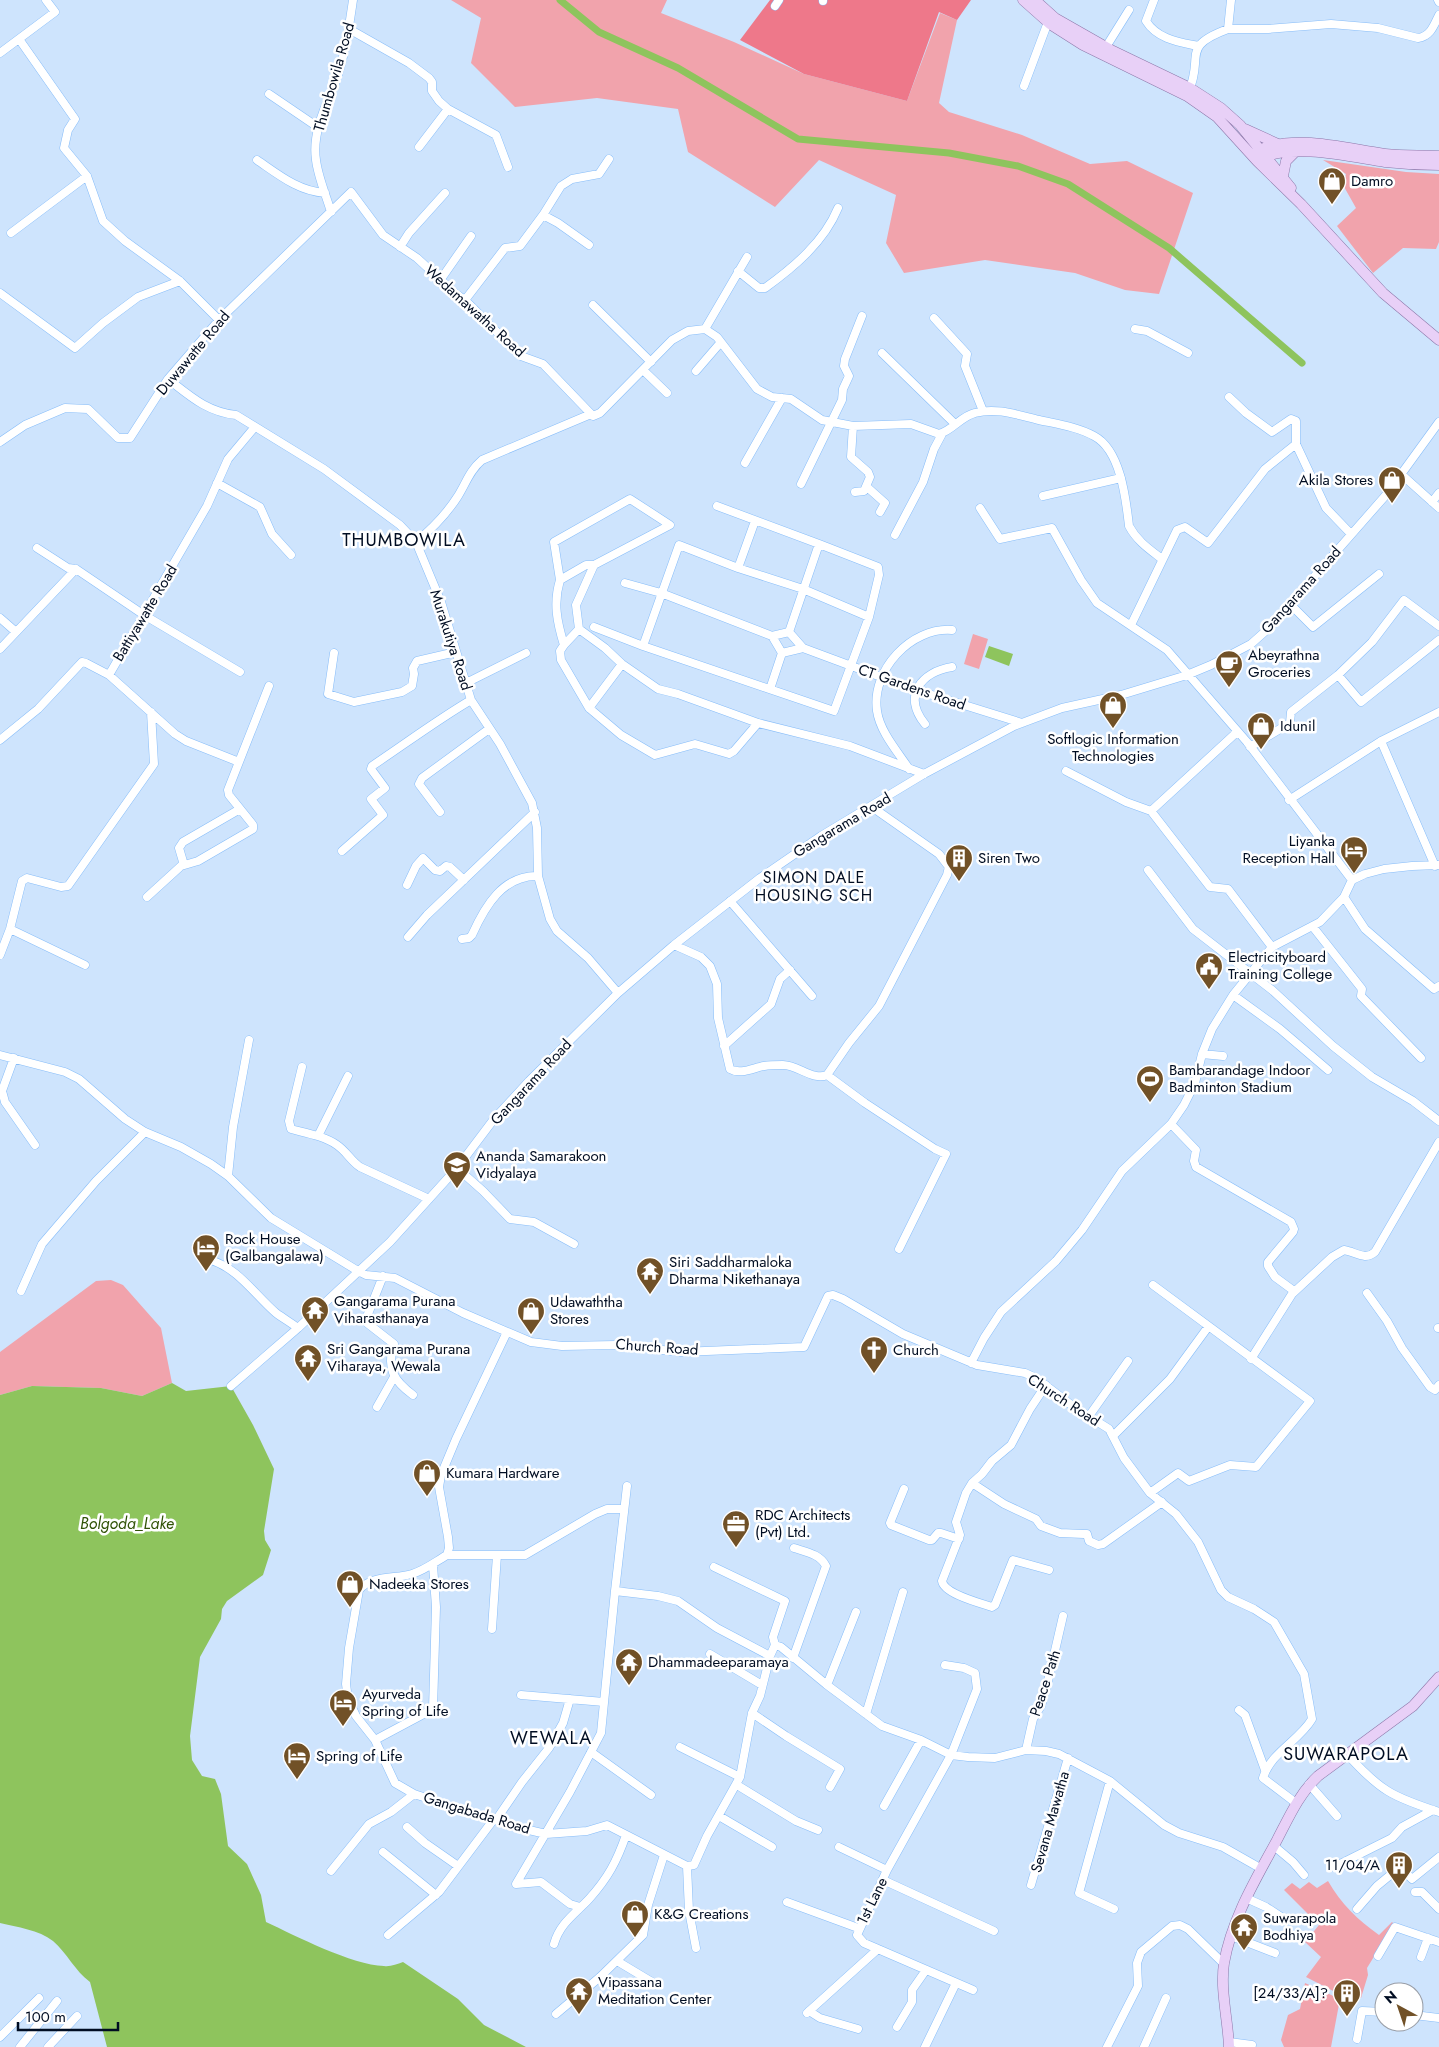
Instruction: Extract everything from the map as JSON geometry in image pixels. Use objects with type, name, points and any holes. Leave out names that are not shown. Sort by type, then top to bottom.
[{"type":"main road","points":[[1023,0],[1048,22],[1083,45],[1189,92],[1283,176],[1301,204]]},
{"type":"main road","points":[[1037,1],[1055,18],[1221,108],[1240,126],[1259,155],[1301,204],[1383,293],[1439,340]]},
{"type":"main road","points":[[1240,126],[1280,145]]},
{"type":"main road","points":[[1259,155],[1280,145],[1321,143],[1388,154],[1439,156]]},
{"type":"main road","points":[[1283,176],[1286,161],[1295,152]]},
{"type":"main road","points":[[1259,155],[1314,152],[1387,162],[1439,165]]},
{"type":"main road","points":[[1229,2045],[1224,1964],[1231,1936],[1260,1868],[1274,1846],[1296,1803],[1309,1784],[1413,1706],[1439,1677]]},
{"type":"street","name":"Thumbowila Road","points":[[331,212],[316,160],[316,144],[325,102],[337,75],[353,0]]},
{"type":"street","points":[[1154,0],[1146,21],[1148,24],[1160,35],[1175,41],[1198,46]]},
{"type":"street","points":[[1228,29],[1231,0]]},
{"type":"street","points":[[0,53],[55,12],[51,2]]},
{"type":"street","points":[[1106,47],[1129,10]]},
{"type":"street","points":[[1189,92],[1198,46],[1208,37],[1228,29],[1268,29],[1331,24],[1378,28],[1424,38],[1430,32],[1439,15]]},
{"type":"street","points":[[1024,86],[1048,22]]},
{"type":"street","points":[[348,29],[409,63],[429,78],[432,82],[432,91],[448,109],[496,135],[508,167]]},
{"type":"street","points":[[19,39],[75,119],[68,130],[64,148],[87,176],[103,221],[125,241],[180,281],[219,320]]},
{"type":"street","points":[[269,94],[319,128]]},
{"type":"street","points":[[419,147],[448,109]]},
{"type":"street","points":[[465,300],[505,248],[520,246],[543,215],[560,186],[572,179],[599,174],[609,159]]},
{"type":"street","points":[[257,160],[288,182],[310,192],[325,193]]},
{"type":"street","points":[[11,232],[87,176]]},
{"type":"street","name":"Wedamawatha Road","points":[[331,212],[351,192],[383,235],[417,258],[465,300],[521,356],[540,361],[591,414]]},
{"type":"street","points":[[400,247],[409,233],[445,193]]},
{"type":"street","points":[[738,272],[759,288],[765,288],[794,265],[818,241],[831,224],[838,208]]},
{"type":"street","name":"Duwawatte Road","points":[[0,442],[25,425],[65,408],[88,409],[118,438],[130,438],[168,379],[219,320],[331,212]]},
{"type":"street","points":[[543,215],[558,222],[589,245]]},
{"type":"street","points":[[441,279],[471,236]]},
{"type":"street","points":[[705,329],[747,257]]},
{"type":"street","points":[[0,292],[75,348],[103,323],[138,297],[180,281]]},
{"type":"street","points":[[593,305],[651,362]]},
{"type":"street","points":[[801,484],[842,400],[843,389],[848,376],[844,366],[845,358],[862,316]]},
{"type":"street","points":[[934,318],[967,354],[965,366],[983,411]]},
{"type":"street","points":[[416,542],[437,524],[458,496],[473,468],[482,460],[591,414],[596,416],[679,335],[688,331],[705,329],[712,332],[757,389],[772,397],[791,399],[814,416],[830,422],[854,426],[911,424],[936,434],[942,434]]},
{"type":"street","points":[[1135,330],[1147,331],[1188,353]]},
{"type":"street","points":[[696,371],[721,342]]},
{"type":"street","points":[[882,353],[955,424]]},
{"type":"street","points":[[643,370],[667,393]]},
{"type":"street","name":"Murakutiya Road","points":[[168,379],[200,404],[220,414],[236,415],[254,428],[324,468],[400,525],[416,542],[441,602],[471,700],[500,744],[527,792],[535,812],[538,876],[546,909],[557,931],[588,958],[618,993]]},
{"type":"street","points":[[1229,397],[1246,414],[1272,432],[1294,419],[1296,421],[1296,444],[1326,508],[1351,534]]},
{"type":"street","points":[[745,463],[782,398]]},
{"type":"street","points":[[895,535],[915,500],[934,449],[942,434],[971,414],[983,411],[1004,412],[1095,436],[1107,448],[1121,478],[1129,526],[1132,532],[1140,542],[1162,559]]},
{"type":"street","name":"Gangarama Road","points":[[231,1386],[298,1328],[390,1242],[457,1168],[494,1119],[618,993],[674,945],[760,878],[821,836],[981,742],[1022,723],[1062,708],[1188,675],[1252,644],[1290,604],[1386,494],[1439,422]]},
{"type":"street","points":[[854,426],[851,457],[868,472],[870,477],[864,491],[855,492]]},
{"type":"street","name":"Battiyawatte Road","points":[[0,740],[38,709],[82,662],[108,675],[207,506],[228,459],[254,428]]},
{"type":"street","points":[[1131,625],[1177,530],[1185,527],[1208,543],[1264,469],[1296,444]]},
{"type":"street","points":[[1401,474],[1439,508]]},
{"type":"street","points":[[1043,496],[1121,478]]},
{"type":"street","points":[[217,483],[260,507],[272,534],[291,555]]},
{"type":"street","points":[[867,487],[885,504],[880,512]]},
{"type":"street","points":[[1432,502],[1439,493]]},
{"type":"street","points":[[560,580],[586,565],[594,566],[670,524],[630,499],[554,542],[560,580],[556,595],[556,614],[564,645]]},
{"type":"street","points":[[594,627],[643,646],[834,711],[869,617],[879,575],[878,567],[717,506]]},
{"type":"street","points":[[980,508],[1000,539],[1052,528],[1081,580],[1097,604],[1167,650],[1250,747],[1352,880]]},
{"type":"street","points":[[738,568],[755,521]]},
{"type":"street","points":[[625,583],[661,593],[772,636],[789,632],[819,544]]},
{"type":"street","points":[[643,646],[679,545],[738,568],[803,589],[869,617]]},
{"type":"street","points":[[37,548],[68,568],[76,569],[144,615],[240,672]]},
{"type":"street","points":[[594,566],[576,605],[579,629],[605,648],[622,664],[658,689],[678,694],[758,723],[850,746],[924,774]]},
{"type":"street","points":[[0,649],[76,569]]},
{"type":"street","points":[[1290,604],[1313,627],[1379,574]]},
{"type":"street","points":[[1250,747],[1290,723],[1290,712],[1338,675],[1372,642],[1404,600],[1439,626]]},
{"type":"street","points":[[0,618],[16,632]]},
{"type":"street","points":[[579,629],[560,651],[561,660],[589,708],[620,735],[655,756],[695,744],[728,754],[734,751],[758,723]]},
{"type":"street","points":[[909,769],[882,726],[877,711],[882,677],[904,646],[921,636],[936,631],[952,630]]},
{"type":"street","name":"CT Gardens Road","points":[[789,632],[803,648],[916,690],[1022,723]]},
{"type":"street","points":[[770,689],[782,653],[772,636]]},
{"type":"street","points":[[1338,675],[1361,702],[1439,640]]},
{"type":"street","points":[[782,653],[803,648]]},
{"type":"street","points":[[334,653],[328,694],[354,702],[408,689],[414,682],[413,668],[417,661],[456,652]]},
{"type":"street","points":[[466,683],[526,653]]},
{"type":"street","points":[[589,708],[622,664]]},
{"type":"street","points":[[925,724],[920,718],[914,702],[916,690],[932,674],[944,668],[952,667]]},
{"type":"street","points":[[108,675],[175,734],[186,741],[238,762]]},
{"type":"street","points":[[147,897],[184,865],[198,861],[253,829],[253,825],[232,800],[228,790],[269,686]]},
{"type":"street","points":[[342,851],[383,815],[370,799],[386,788],[371,769],[372,766],[411,741],[444,716],[471,700]]},
{"type":"street","points":[[0,955],[3,941],[10,930],[22,881],[27,878],[61,887],[68,886],[154,764],[150,712]]},
{"type":"street","points":[[1289,800],[1381,741],[1439,712]]},
{"type":"street","points":[[440,812],[418,784],[422,778],[489,729]]},
{"type":"street","points":[[1151,811],[1237,732]]},
{"type":"street","points":[[971,1363],[1001,1312],[1056,1261],[1082,1230],[1122,1171],[1171,1124],[1195,1084],[1202,1054],[1212,1029],[1233,995],[1272,947],[1313,927],[1327,916],[1344,898],[1352,880],[1384,869],[1437,866],[1381,741]]},
{"type":"street","points":[[1066,771],[1126,802],[1151,811],[1210,888],[1228,889],[1272,947]]},
{"type":"street","points":[[674,945],[701,957],[710,966],[717,984],[718,1018],[730,1068],[734,1071],[765,1065],[791,1065],[818,1077],[827,1075],[849,1043],[879,1006],[947,875],[949,867],[939,854],[872,807]]},
{"type":"street","points":[[184,865],[179,848],[182,842],[240,809]]},
{"type":"street","points":[[408,937],[427,915],[535,812]]},
{"type":"street","points":[[407,885],[416,866],[423,858],[435,870],[440,871],[446,866],[450,867],[464,880]]},
{"type":"street","points":[[1148,870],[1192,929],[1251,973],[1333,1046],[1372,1077],[1413,1101],[1439,1120]]},
{"type":"street","points":[[462,939],[470,938],[487,907],[502,888],[511,881],[527,875],[538,876]]},
{"type":"street","points":[[1344,898],[1366,929],[1434,989],[1439,986]]},
{"type":"street","points":[[730,901],[812,996]]},
{"type":"street","points":[[1313,927],[1362,989],[1361,996],[1421,1058]]},
{"type":"street","points":[[10,930],[85,965]]},
{"type":"street","points":[[724,1046],[770,1004],[780,980],[790,970]]},
{"type":"street","points":[[1233,995],[1280,1029],[1328,1070]]},
{"type":"street","points":[[228,1176],[233,1127],[249,1040]]},
{"type":"street","name":"Church Road","points":[[0,1054],[65,1072],[79,1079],[125,1120],[145,1132],[181,1147],[228,1176],[271,1218],[358,1271],[366,1275],[395,1278],[463,1314],[530,1342],[548,1345],[599,1344],[681,1352],[804,1347],[828,1296],[833,1295],[903,1334],[971,1363],[988,1368],[1025,1373],[1046,1385],[1108,1429],[1114,1436],[1124,1458],[1150,1493],[1176,1514],[1198,1542],[1221,1590],[1228,1597],[1254,1609],[1274,1622],[1304,1674],[1312,1719],[1308,1727],[1285,1746],[1265,1770]]},
{"type":"street","points":[[1202,1054],[1223,1056]]},
{"type":"street","points":[[14,1058],[2,1092],[5,1102],[35,1145]]},
{"type":"street","points":[[302,1067],[289,1121],[291,1129],[318,1136],[338,1145],[360,1167],[429,1200]]},
{"type":"street","points":[[827,1075],[865,1103],[935,1149],[946,1154],[899,1250]]},
{"type":"street","points":[[318,1136],[348,1076]]},
{"type":"street","points":[[1171,1124],[1196,1150],[1194,1160],[1196,1166],[1291,1222],[1294,1229],[1293,1232],[1268,1262],[1268,1266],[1275,1277],[1294,1291]]},
{"type":"street","points":[[21,1291],[42,1244],[96,1181],[145,1132]]},
{"type":"street","points":[[1251,1359],[1294,1291],[1338,1252],[1349,1251],[1368,1257],[1375,1252],[1439,1142]]},
{"type":"street","points":[[457,1168],[477,1185],[510,1219],[534,1222],[574,1244]]},
{"type":"street","points":[[210,1260],[218,1262],[247,1284],[276,1313],[298,1328]]},
{"type":"street","points":[[383,1276],[366,1319],[367,1323],[394,1344],[390,1361],[394,1376],[400,1386],[413,1395]]},
{"type":"street","points":[[1150,1493],[1178,1473],[1189,1481],[1230,1465],[1256,1468],[1310,1401],[1153,1286]]},
{"type":"street","points":[[1366,1293],[1387,1321],[1402,1348],[1430,1387],[1435,1390],[1439,1385]]},
{"type":"street","points":[[1114,1436],[1170,1379],[1208,1327]]},
{"type":"street","points":[[447,1555],[449,1548],[448,1537],[439,1487],[441,1475],[507,1332]]},
{"type":"street","points":[[1089,1416],[1128,1361]]},
{"type":"street","points":[[377,1407],[394,1376]]},
{"type":"street","points":[[1046,1385],[1030,1409],[1011,1445],[992,1460],[982,1474],[972,1483],[961,1503],[956,1522],[960,1533],[959,1539],[942,1581],[943,1585],[970,1600],[992,1606],[995,1605],[1012,1560],[1049,1570]]},
{"type":"street","points":[[972,1483],[1004,1504],[1036,1519],[1041,1526],[1060,1533],[1087,1534],[1089,1541],[1098,1545],[1103,1544],[1162,1502]]},
{"type":"street","points":[[580,1907],[570,1904],[541,1882],[516,1884],[546,1834],[601,1733],[614,1591],[627,1486]]},
{"type":"street","points":[[904,1489],[890,1523],[891,1525],[929,1540],[932,1540],[941,1532],[959,1539]]},
{"type":"street","points":[[376,1740],[434,1710],[436,1607],[433,1565],[447,1555],[525,1556],[595,1514],[608,1509],[623,1509]]},
{"type":"street","points":[[794,1548],[816,1556],[826,1566],[794,1658]]},
{"type":"street","points":[[492,1629],[497,1555]]},
{"type":"street","name":"Gangabada Road","points":[[433,1565],[410,1574],[370,1581],[363,1586],[360,1590],[349,1648],[348,1699],[352,1709],[376,1740],[395,1783],[414,1794],[546,1834],[587,1831],[607,1825],[687,1866]]},
{"type":"street","points":[[696,1948],[689,1911],[687,1866],[694,1865],[740,1777],[752,1713],[775,1645],[773,1637],[785,1601],[714,1567]]},
{"type":"street","points":[[614,1591],[658,1596],[678,1601],[724,1632],[770,1656]]},
{"type":"street","points":[[866,1714],[903,1592]]},
{"type":"street","points":[[827,1685],[856,1612]]},
{"type":"street","name":"Peace Path","points":[[1026,1750],[1033,1719],[1040,1706],[1048,1681],[1063,1616]]},
{"type":"street","points":[[775,1645],[781,1647],[827,1685],[882,1726],[921,1740],[951,1754],[968,1757],[995,1758],[1026,1750],[1046,1751],[1068,1758],[1110,1781],[1164,1825],[1179,1833],[1223,1846],[1260,1868]]},
{"type":"street","points":[[710,1654],[762,1685]]},
{"type":"street","name":"1st Lane","points":[[945,1665],[964,1668],[975,1673],[977,1688],[951,1754],[887,1870],[858,1928],[857,1935],[860,1940],[878,1949],[973,1990]]},
{"type":"street","points":[[521,1695],[604,1702]]},
{"type":"street","points":[[388,1935],[436,1895],[495,1820],[549,1748],[563,1723],[570,1699]]},
{"type":"street","points":[[1239,1710],[1244,1715],[1265,1770],[1263,1778],[1296,1803]]},
{"type":"street","points":[[752,1713],[840,1769],[830,1787]]},
{"type":"street","points":[[884,1806],[921,1740]]},
{"type":"street","points":[[680,1747],[740,1777]]},
{"type":"street","points":[[591,1752],[651,1795]]},
{"type":"street","points":[[1347,1754],[1382,1789],[1404,1800],[1436,1811]]},
{"type":"street","name":"Sevana Mawatha","points":[[1031,1885],[1068,1758]]},
{"type":"street","points":[[1110,1781],[1079,1893],[1114,1909]]},
{"type":"street","points":[[1309,1784],[1337,1816]]},
{"type":"street","points":[[737,1785],[796,1821],[818,1830]]},
{"type":"street","points":[[331,1871],[369,1824],[391,1812],[414,1794]]},
{"type":"street","points":[[1334,1867],[1392,1838],[1402,1827],[1436,1811]]},
{"type":"street","points":[[719,1816],[772,1847]]},
{"type":"street","points":[[407,1827],[425,1843],[458,1866]]},
{"type":"street","points":[[554,1944],[559,1929],[590,1898],[615,1864],[626,1835]]},
{"type":"street","points":[[1274,1846],[1294,1862],[1304,1875]]},
{"type":"street","points":[[839,1847],[887,1870]]},
{"type":"street","points":[[383,1852],[436,1895]]},
{"type":"street","points":[[556,2014],[642,1935],[648,1905],[664,1855]]},
{"type":"street","points":[[1356,1909],[1372,1891],[1400,1867],[1412,1879],[1439,1857]]},
{"type":"street","points":[[883,1880],[994,1931]]},
{"type":"street","points":[[1415,1892],[1422,1892],[1439,1908]]},
{"type":"street","points":[[1246,1898],[1266,1907],[1286,1920]]},
{"type":"street","points":[[787,1902],[858,1928]]},
{"type":"street","points":[[1108,2047],[1138,1986],[1137,1963],[1141,1952],[1172,1926],[1180,1925],[1188,1929],[1224,1964]]},
{"type":"street","points":[[1378,1956],[1395,1927],[1439,1942]]},
{"type":"street","points":[[1231,1936],[1274,1953]]},
{"type":"street","points":[[1421,1957],[1428,1938]]},
{"type":"street","points":[[858,2029],[820,2018],[808,2012],[878,1949]]},
{"type":"street","points":[[617,1960],[652,1982]]},
{"type":"street","points":[[897,2027],[912,2002],[912,1990],[926,1970]]},
{"type":"street","points":[[925,2047],[956,1983]]},
{"type":"street","points":[[0,2037],[39,1998]]},
{"type":"street","points":[[1144,2047],[1166,1998]]},
{"type":"street","points":[[20,2047],[57,2001]]},
{"type":"street","points":[[1357,2040],[1362,2011],[1374,2011]]},
{"type":"street","points":[[48,2047],[77,2016]]},
{"type":"street","points":[[1424,2017],[1439,2018]]},
{"type":"street","points":[[1229,2045],[1252,2045]]},
{"type":"shaded area","points":[[451,0],[667,0],[661,13],[734,42],[804,74],[907,101],[940,13],[957,20],[939,103],[949,112],[1022,135],[1090,164],[1127,161],[1193,193],[1159,294],[1125,290],[1075,273],[985,260],[904,273],[886,243],[896,195],[819,160],[775,207],[688,152],[678,109],[597,98],[515,107],[471,63],[481,18]]},
{"type":"shaded area","points":[[770,0],[971,0],[957,20],[939,12],[907,101],[804,74],[740,40]]},
{"type":"shaded area","points":[[1323,160],[1406,172],[1439,174],[1439,242],[1436,249],[1403,248],[1373,273],[1337,226],[1356,208],[1343,185],[1346,174]]},
{"type":"shaded area","points":[[973,634],[988,639],[979,669],[964,664]]},
{"type":"shaded area","points":[[111,1280],[123,1285],[161,1328],[172,1383],[142,1396],[101,1388],[32,1386],[0,1395],[0,1352],[96,1281]]},
{"type":"shaded area","points":[[1328,1881],[1350,1911],[1379,1935],[1392,1922],[1394,1924],[1367,1968],[1368,1975],[1361,1998],[1343,1996],[1306,1977],[1321,1957],[1305,1942],[1319,1925],[1284,1890],[1292,1883],[1300,1889],[1309,1882],[1317,1888]]},
{"type":"shaded area","points":[[1305,1983],[1340,1999],[1331,2047],[1284,2047],[1281,2040],[1288,2015],[1300,2009]]},
{"type":"water","points":[[989,646],[1013,654],[1009,666],[985,657]]},
{"type":"water","name":"Bolgoda_Lake","points":[[172,1383],[186,1391],[231,1386],[253,1425],[274,1469],[264,1531],[265,1540],[271,1550],[263,1575],[227,1601],[222,1609],[221,1619],[200,1657],[190,1736],[192,1760],[202,1776],[215,1779],[221,1794],[228,1846],[247,1864],[261,1895],[266,1922],[324,1949],[356,1961],[386,1966],[403,1962],[458,1999],[484,2025],[526,2047],[107,2047],[90,1982],[58,1946],[47,1937],[28,1929],[0,1923],[0,1395],[32,1386],[101,1388],[142,1396]]},
{"type":"waterway","points":[[560,0],[599,32],[678,68],[798,139],[949,153],[1018,166],[1068,184],[1169,248],[1302,363]]},
{"type":"place","name":"Damro","points":[[1332,205]]},
{"type":"place","name":"Akila Stores","points":[[1392,504]]},
{"type":"place","name":"Abeyrathna Groceries","points":[[1229,688]]},
{"type":"place","name":"Softlogic Information Technologies","points":[[1113,729]]},
{"type":"place","name":"Idunil","points":[[1261,750]]},
{"type":"place","name":"Liyanka Reception Hall","points":[[1354,874]]},
{"type":"place","name":"Siren Two","points":[[959,882]]},
{"type":"place","name":"Electricityboard Training College","points":[[1209,990]]},
{"type":"place","name":"Bambarandage Indoor Badminton Stadium","points":[[1150,1103]]},
{"type":"place","name":"Ananda Samarakoon Vidyalaya","points":[[457,1189]]},
{"type":"place","name":"Rock House (Galbangalawa)","points":[[206,1272]]},
{"type":"place","name":"Siri Saddharmaloka Dharma Nikethanaya","points":[[650,1295]]},
{"type":"place","name":"Gangarama Purana Viharasthanaya","points":[[315,1334]]},
{"type":"place","name":"Udawaththa Stores","points":[[531,1335]]},
{"type":"place","name":"Church","points":[[874,1374]]},
{"type":"place","name":"Sri Gangarama Purana Viharaya, Wewala","points":[[308,1382]]},
{"type":"place","name":"Kumara Hardware","points":[[427,1497]]},
{"type":"place","name":"RDC Architects (Pvt) Ltd.","points":[[736,1548]]},
{"type":"place","name":"Nadeeka Stores","points":[[350,1608]]},
{"type":"place","name":"Dhammadeeparamaya","points":[[629,1686]]},
{"type":"place","name":"Ayurveda Spring of Life","points":[[343,1727]]},
{"type":"place","name":"Spring of Life","points":[[297,1780]]},
{"type":"place","name":"11/04/A","points":[[1399,1889]]},
{"type":"place","name":"K&G Creations","points":[[635,1938]]},
{"type":"place","name":"Suwarapola Bodhiya","points":[[1244,1951]]},
{"type":"place","name":"Vipassana Meditation Center","points":[[579,2015]]},
{"type":"place","name":"[24/33/A]?","points":[[1347,2017]]},
{"type":"district","name":"THUMBOWILA","points":[[404,540]]},
{"type":"district","name":"SIMON DALE HOUSING SCH","points":[[814,886]]},
{"type":"district","name":"WEWALA","points":[[551,1738]]},
{"type":"district","name":"SUWARAPOLA","points":[[1346,1754]]}]
